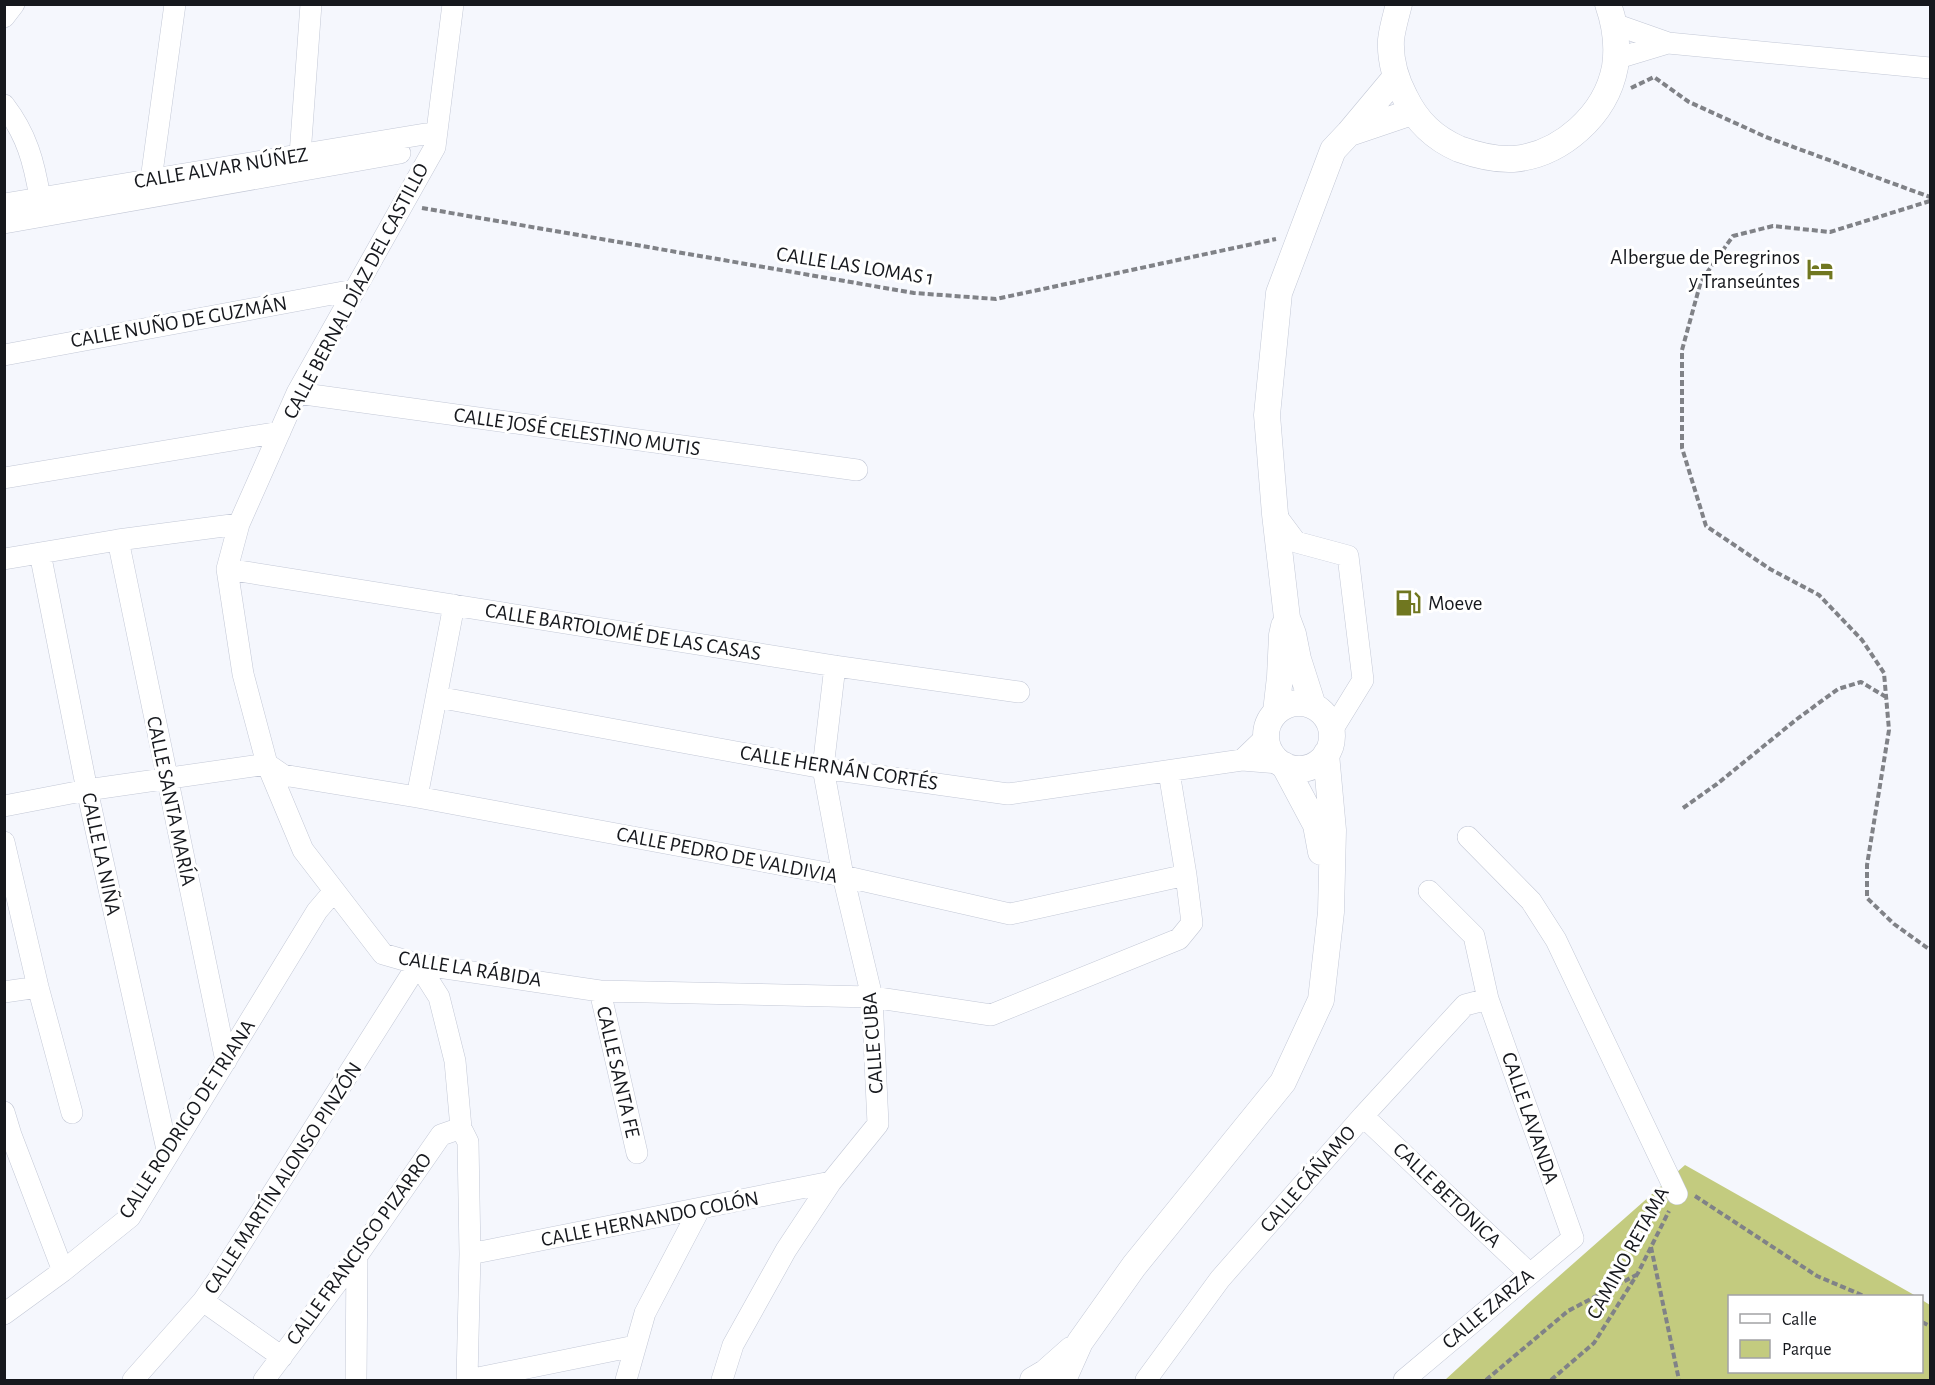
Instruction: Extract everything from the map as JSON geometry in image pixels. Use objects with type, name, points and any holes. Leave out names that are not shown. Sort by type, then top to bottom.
[{"type":"main road","points":[[1399,4],[1391,40],[1395,78],[1412,112],[1443,142],[1476,156],[1513,159],[1548,150],[1579,130],[1602,102],[1615,59],[1611,14]]},
{"type":"main road","points":[[1312,706],[1287,618],[1267,415],[1279,293],[1333,150],[1395,78]]},
{"type":"main road","points":[[1349,134],[1412,112]]},
{"type":"main road","points":[[1276,712],[1282,635],[1287,618]]},
{"type":"main road","points":[[1063,1380],[1080,1342],[1134,1266],[1283,1082],[1321,1000],[1331,912],[1333,830],[1328,721],[1322,712],[1312,706],[1297,703],[1282,707],[1276,712],[1268,723],[1266,737],[1270,751],[1282,764],[1316,825],[1331,912]]},
{"type":"main road","points":[[1282,764],[1298,768],[1316,763],[1328,743]]},
{"type":"main road","points":[[1034,1380],[1080,1342]]},
{"type":"street","points":[[4,16],[14,4]]},
{"type":"street","points":[[151,180],[176,4]]},
{"type":"street","points":[[300,155],[311,4]]},
{"type":"street","name":"CALLE BERNAL DÍAZ DEL CASTILLO","points":[[227,569],[239,524],[297,393],[402,205],[436,139],[453,4]]},
{"type":"street","points":[[1611,14],[1668,43],[1930,68]]},
{"type":"street","points":[[1615,59],[1668,43]]},
{"type":"street","points":[[4,105],[15,118],[33,158],[40,198]]},
{"type":"street","name":"CALLE ALVAR NÚÑEZ","points":[[4,204],[300,155],[436,139]]},
{"type":"street","name":"CALLE ALVAR NÚÑEZ","points":[[4,224],[436,139]]},
{"type":"street","name":"CALLE NUÑO DE GUZMÁN","points":[[4,354],[354,290]]},
{"type":"street","name":"CALLE JOSÉ CELESTINO MUTIS","points":[[297,393],[857,470]]},
{"type":"street","points":[[4,478],[280,432]]},
{"type":"street","points":[[1275,514],[1296,542],[1348,556],[1363,680],[1328,743]]},
{"type":"street","points":[[4,559],[118,540],[239,524]]},
{"type":"street","name":"CALLE SANTA MARÍA","points":[[118,540],[226,1061]]},
{"type":"street","name":"CALLE LA NIÑA","points":[[40,553],[87,790],[168,1154]]},
{"type":"street","name":"CALLE BARTOLOMÉ DE LAS CASAS","points":[[227,569],[835,666],[1019,692]]},
{"type":"street","name":"CALLE LA RÁBIDA","points":[[227,569],[243,674],[267,764],[303,850],[384,954],[418,964],[600,991],[872,997],[991,1015],[1179,939],[1192,922],[1169,772]]},
{"type":"street","points":[[417,797],[454,605]]},
{"type":"street","name":"CALLE CUBA","points":[[722,1380],[733,1345],[786,1250],[831,1182],[878,1124],[872,997],[843,876],[823,768],[835,666]]},
{"type":"street","name":"CALLE HERNÁN CORTÉS","points":[[437,697],[823,768],[1008,794],[1242,760],[1282,764]]},
{"type":"street","points":[[1242,760],[1266,737]]},
{"type":"street","points":[[4,806],[87,790],[267,764]]},
{"type":"street","name":"CALLE PEDRO DE VALDIVIA","points":[[267,764],[283,775],[417,797],[843,876],[1010,914],[1186,875]]},
{"type":"street","points":[[1468,837],[1531,901],[1556,940],[1677,1194]]},
{"type":"street","points":[[4,842],[38,987],[72,1113]]},
{"type":"street","name":"CALLE RODRIGO DE TRIANA","points":[[4,1314],[63,1271],[130,1217],[317,911],[334,891]]},
{"type":"street","name":"CALLE LAVANDA","points":[[1429,891],[1474,936],[1488,999],[1573,1238]]},
{"type":"street","points":[[418,964],[439,997],[455,1061],[461,1128],[468,1142],[470,1254],[468,1380],[635,1346]]},
{"type":"street","name":"CALLE MARTÍN ALONSO PINZÓN","points":[[132,1380],[203,1300],[321,1119],[418,964]]},
{"type":"street","points":[[4,992],[38,987]]},
{"type":"street","name":"CALLE SANTA FE","points":[[600,991],[637,1153]]},
{"type":"street","name":"CALLE CÁÑAMO","points":[[1146,1380],[1220,1279],[1363,1116],[1465,1005],[1488,999]]},
{"type":"street","points":[[4,1112],[63,1271]]},
{"type":"street","name":"CALLE BETONICA","points":[[1363,1116],[1530,1274]]},
{"type":"street","name":"CALLE FRANCISCO PIZARRO","points":[[264,1380],[357,1256],[441,1135],[461,1128]]},
{"type":"street","name":"CALLE HERNANDO COLÓN","points":[[470,1254],[831,1182]]},
{"type":"street","points":[[626,1380],[645,1313],[699,1210]]},
{"type":"street","name":"CALLE ZARZA","points":[[1404,1380],[1573,1238]]},
{"type":"street","points":[[356,1380],[357,1256]]},
{"type":"street","points":[[203,1300],[282,1357]]},
{"type":"path","points":[[1627,96],[1632,87],[1654,77],[1689,102],[1766,137],[1930,196]]},
{"type":"path","points":[[1930,201],[1830,232],[1773,226],[1733,236],[1701,281],[1682,350],[1682,448],[1706,526],[1770,569],[1819,595],[1862,640],[1884,673],[1889,730],[1867,865],[1867,898],[1894,924],[1930,950]]},
{"type":"path","name":"CALLE LAS LOMAS 1","points":[[402,205],[914,293],[996,299],[1301,233]]},
{"type":"path","points":[[1683,808],[1718,784],[1797,719],[1838,689],[1861,682],[1886,697]]},
{"type":"path","name":"CAMINO RETAMA","points":[[1551,1380],[1594,1343],[1638,1273],[1681,1186],[1817,1276],[1862,1295]]},
{"type":"path","points":[[1651,1247],[1679,1380]]},
{"type":"path","points":[[1486,1380],[1568,1311],[1638,1273]]},
{"type":"green space","points":[[1685,1165],[1914,1295],[1728,1295],[1728,1373],[1923,1373],[1923,1301],[1930,1305],[1930,1380],[1445,1380]]},
{"type":"place","name":"Albergue de Peregrinos y Transeúntes","points":[[1820,269]]},
{"type":"place","name":"Moeve","points":[[1408,603]]}]
